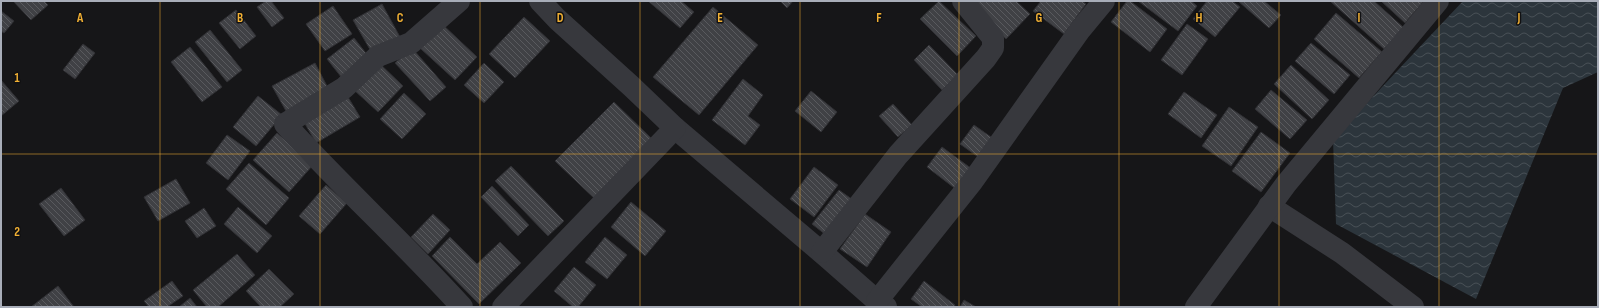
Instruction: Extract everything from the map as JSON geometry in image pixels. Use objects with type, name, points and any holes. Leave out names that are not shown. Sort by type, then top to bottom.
[{"type":"street","points":[[460,1],[411,44],[378,56],[344,88],[285,124],[337,180],[424,266],[462,307]]},
{"type":"street","points":[[540,1],[557,20],[631,86],[675,128],[882,304],[972,182],[1080,30],[1104,1]]},
{"type":"street","points":[[822,252],[898,155],[986,58],[993,48],[993,38],[963,1]]},
{"type":"street","points":[[1196,307],[1269,206],[1438,1]]},
{"type":"street","points":[[503,307],[675,128]]},
{"type":"street","points":[[1269,206],[1342,253],[1413,307]]},
{"type":"water","points":[[1463,1],[1598,1],[1598,72],[1563,88],[1476,299],[1336,224],[1333,139]]},
{"type":"building","points":[[13,1],[44,1],[48,5],[31,20]]},
{"type":"building","points":[[266,1],[271,1],[284,18],[272,27],[257,7]]},
{"type":"building","points":[[648,1],[681,1],[694,12],[680,28]]},
{"type":"building","points":[[780,1],[793,1],[787,8]]},
{"type":"building","points":[[939,1],[976,36],[957,56],[920,19]]},
{"type":"building","points":[[979,1],[1016,1],[1030,14],[1006,39],[973,8]]},
{"type":"building","points":[[1041,1],[1082,1],[1086,4],[1064,34],[1033,11]]},
{"type":"building","points":[[1127,1],[1130,1],[1167,29],[1150,52],[1111,22]]},
{"type":"building","points":[[1138,1],[1191,1],[1197,6],[1178,31]]},
{"type":"building","points":[[1207,1],[1232,1],[1240,7],[1215,37],[1193,19]]},
{"type":"building","points":[[1238,1],[1264,1],[1281,15],[1269,28]]},
{"type":"building","points":[[1330,1],[1374,1],[1404,28],[1384,49]]},
{"type":"building","points":[[1381,1],[1424,1],[1405,23]]},
{"type":"building","points":[[382,4],[400,37],[372,53],[353,20]]},
{"type":"building","points":[[333,6],[352,34],[325,51],[306,24]]},
{"type":"building","points":[[713,7],[758,45],[699,115],[653,77]]},
{"type":"building","points":[[236,10],[256,36],[240,49],[219,23]]},
{"type":"building","points":[[1,11],[14,21],[4,33],[1,31]]},
{"type":"building","points":[[1336,13],[1382,52],[1359,78],[1314,39]]},
{"type":"building","points":[[524,17],[550,41],[515,78],[489,54]]},
{"type":"building","points":[[442,24],[477,57],[455,80],[420,48]]},
{"type":"building","points":[[1187,24],[1208,39],[1182,75],[1161,60]]},
{"type":"building","points":[[210,30],[242,70],[227,82],[195,42]]},
{"type":"building","points":[[354,38],[369,57],[342,78],[327,59]]},
{"type":"building","points":[[1311,43],[1350,75],[1334,94],[1295,61]]},
{"type":"building","points":[[83,44],[95,53],[75,79],[63,70]]},
{"type":"building","points":[[929,45],[958,75],[942,90],[914,60]]},
{"type":"building","points":[[190,47],[222,87],[202,102],[171,62]]},
{"type":"building","points":[[412,48],[446,87],[430,101],[395,63]]},
{"type":"building","points":[[378,62],[403,86],[378,112],[353,89]]},
{"type":"building","points":[[315,63],[328,88],[286,111],[272,86]]},
{"type":"building","points":[[484,63],[504,82],[484,103],[464,85]]},
{"type":"building","points":[[1291,65],[1329,100],[1312,119],[1274,84]]},
{"type":"building","points":[[743,79],[763,95],[748,116],[760,125],[745,145],[712,120]]},
{"type":"building","points":[[1,80],[19,101],[1,116]]},
{"type":"building","points":[[1271,90],[1307,120],[1290,139],[1255,109]]},
{"type":"building","points":[[811,91],[837,112],[821,132],[795,111]]},
{"type":"building","points":[[1184,92],[1217,115],[1201,138],[1168,114]]},
{"type":"building","points":[[404,93],[426,114],[402,139],[380,119]]},
{"type":"building","points":[[258,96],[282,115],[256,146],[233,127]]},
{"type":"building","points":[[348,97],[360,117],[316,143],[304,122]]},
{"type":"building","points":[[614,102],[654,141],[596,200],[555,161]]},
{"type":"building","points":[[893,104],[912,125],[898,137],[879,116]]},
{"type":"building","points":[[1229,107],[1258,127],[1231,166],[1202,146]]},
{"type":"building","points":[[974,125],[998,142],[984,161],[960,144]]},
{"type":"building","points":[[1261,132],[1290,153],[1261,192],[1232,171]]},
{"type":"building","points":[[277,133],[313,165],[289,192],[253,160]]},
{"type":"building","points":[[227,135],[250,151],[228,180],[206,163]]},
{"type":"building","points":[[942,147],[972,169],[957,190],[927,167]]},
{"type":"building","points":[[249,163],[289,198],[266,225],[226,189]]},
{"type":"building","points":[[511,166],[564,221],[548,236],[495,181]]},
{"type":"building","points":[[814,167],[838,185],[814,217],[790,199]]},
{"type":"building","points":[[176,179],[190,203],[158,221],[144,197]]},
{"type":"building","points":[[326,185],[347,203],[320,234],[299,216]]},
{"type":"building","points":[[492,186],[529,225],[518,236],[481,197]]},
{"type":"building","points":[[61,188],[85,220],[64,236],[39,204]]},
{"type":"building","points":[[839,190],[853,200],[826,235],[812,224]]},
{"type":"building","points":[[631,202],[666,231],[645,256],[611,227]]},
{"type":"building","points":[[238,207],[272,236],[257,253],[224,224]]},
{"type":"building","points":[[204,208],[216,226],[197,238],[185,221]]},
{"type":"building","points":[[433,214],[450,230],[428,254],[411,237]]},
{"type":"building","points":[[865,214],[891,232],[867,267],[840,249]]},
{"type":"building","points":[[450,237],[477,264],[500,242],[521,263],[479,304],[432,256]]},
{"type":"building","points":[[605,237],[627,255],[607,279],[585,262]]},
{"type":"building","points":[[237,254],[255,275],[218,307],[207,307],[193,290]]},
{"type":"building","points":[[574,267],[596,285],[578,307],[573,307],[554,291]]},
{"type":"building","points":[[269,269],[294,294],[280,307],[261,307],[246,291]]},
{"type":"building","points":[[172,281],[183,296],[167,307],[149,307],[144,301]]},
{"type":"building","points":[[924,281],[955,305],[954,307],[922,307],[911,299]]},
{"type":"building","points":[[58,286],[74,307],[31,307]]},
{"type":"building","points":[[190,298],[197,307],[179,307]]},
{"type":"building","points":[[964,300],[976,307],[960,307]]}]
